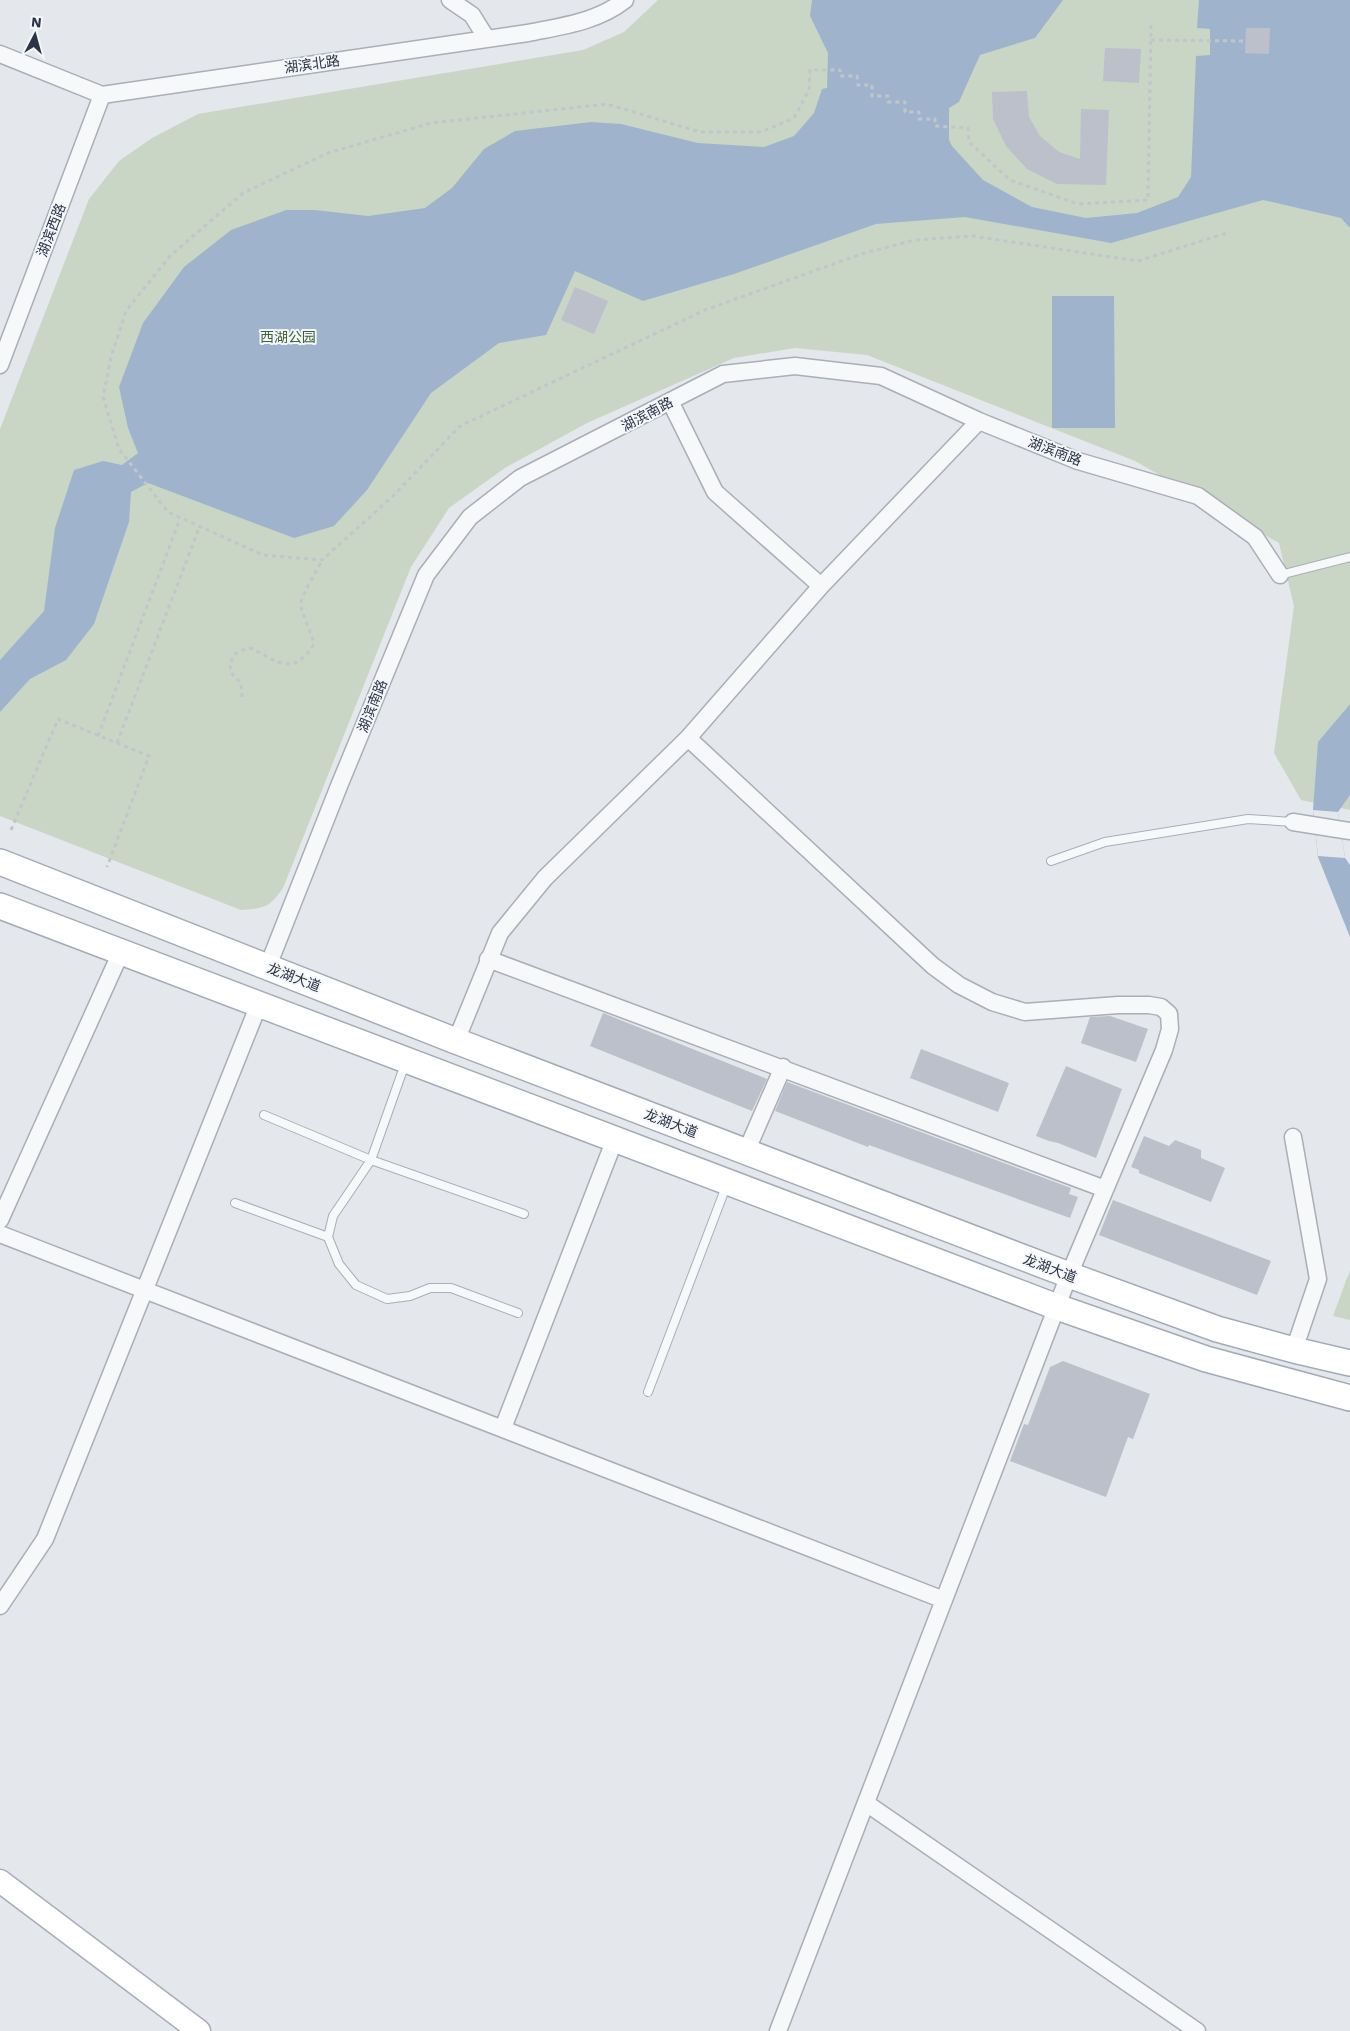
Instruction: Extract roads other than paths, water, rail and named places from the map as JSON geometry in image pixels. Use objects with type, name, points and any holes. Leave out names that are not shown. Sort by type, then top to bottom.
[{"type":"main road","name":"龙湖大道","points":[[0,862],[456,1041],[1069,1276],[1217,1329],[1350,1363]]},
{"type":"main road","points":[[0,906],[1057,1308],[1206,1359],[1350,1398]]},
{"type":"street","points":[[450,0],[472,15],[488,39]]},
{"type":"street","name":"湖滨北路","points":[[102,95],[488,39],[576,24],[612,10],[625,0]]},
{"type":"street","points":[[0,54],[102,95]]},
{"type":"street","name":"湖滨西路","points":[[0,365],[102,95]]},
{"type":"street","name":"湖滨南路","points":[[268,966],[426,574],[470,518],[520,478],[723,374],[795,366],[881,376],[979,421],[1078,461],[1198,496],[1255,537],[1280,575]]},
{"type":"street","points":[[670,401],[715,492],[821,586]]},
{"type":"street","points":[[456,1041],[500,933],[546,878],[688,738],[821,586],[979,421]]},
{"type":"street","points":[[688,738],[933,966],[959,985],[992,1002],[1025,1012],[1118,1005],[1162,1007],[1169,1014],[1170,1028],[1164,1050],[1069,1276],[778,2031]]},
{"type":"street","points":[[1293,822],[1347,831]]},
{"type":"street","points":[[0,1220],[121,952]]},
{"type":"street","points":[[488,959],[783,1067],[1105,1189]]},
{"type":"street","points":[[0,1606],[45,1539],[259,1004]]},
{"type":"street","points":[[746,1152],[783,1067]]},
{"type":"street","points":[[1293,1137],[1318,1279],[1294,1350]]},
{"type":"street","points":[[503,1428],[615,1140]]},
{"type":"street","points":[[0,1234],[944,1600]]},
{"type":"street","points":[[866,1803],[1197,2031]]},
{"type":"street","points":[[0,1881],[198,2031]]},
{"type":"lane","points":[[1280,575],[1350,557]]},
{"type":"lane","points":[[1051,861],[1105,842],[1239,820],[1293,822]]},
{"type":"lane","points":[[406,1060],[371,1160],[333,1216],[328,1237],[339,1264],[356,1285],[388,1299],[410,1296],[430,1288],[451,1288],[518,1313]]},
{"type":"lane","points":[[264,1115],[371,1160],[524,1214]]},
{"type":"lane","points":[[648,1392],[728,1183]]},
{"type":"lane","points":[[236,1203],[328,1237]]},
{"type":"water","points":[[812,0],[1063,0],[1035,38],[980,55],[959,102],[949,108],[949,140],[952,146],[983,180],[1032,207],[1086,218],[1137,213],[1178,197],[1191,177],[1196,56],[1210,55],[1210,29],[1197,28],[1199,0],[1350,0],[1350,228],[1341,218],[1263,200],[1111,243],[965,217],[876,224],[734,274],[643,301],[575,271],[546,335],[499,343],[431,393],[367,490],[334,526],[294,538],[148,483],[131,492],[129,522],[94,624],[66,660],[30,679],[0,712],[0,660],[44,611],[55,528],[74,470],[103,461],[122,465],[138,453],[128,428],[119,387],[143,323],[184,267],[231,230],[286,210],[315,210],[368,216],[425,208],[452,188],[484,149],[515,131],[591,122],[621,124],[698,143],[764,147],[794,136],[814,113],[822,89],[827,88],[828,53],[810,16]]},
{"type":"water","points":[[1052,296],[1114,296],[1115,428],[1052,428]]},
{"type":"water","points":[[1350,704],[1350,795],[1338,812],[1345,858],[1350,865],[1350,937],[1318,857],[1313,810],[1318,742]]},
{"type":"park label","name":"西湖公园","points":[[288,337]]}]
